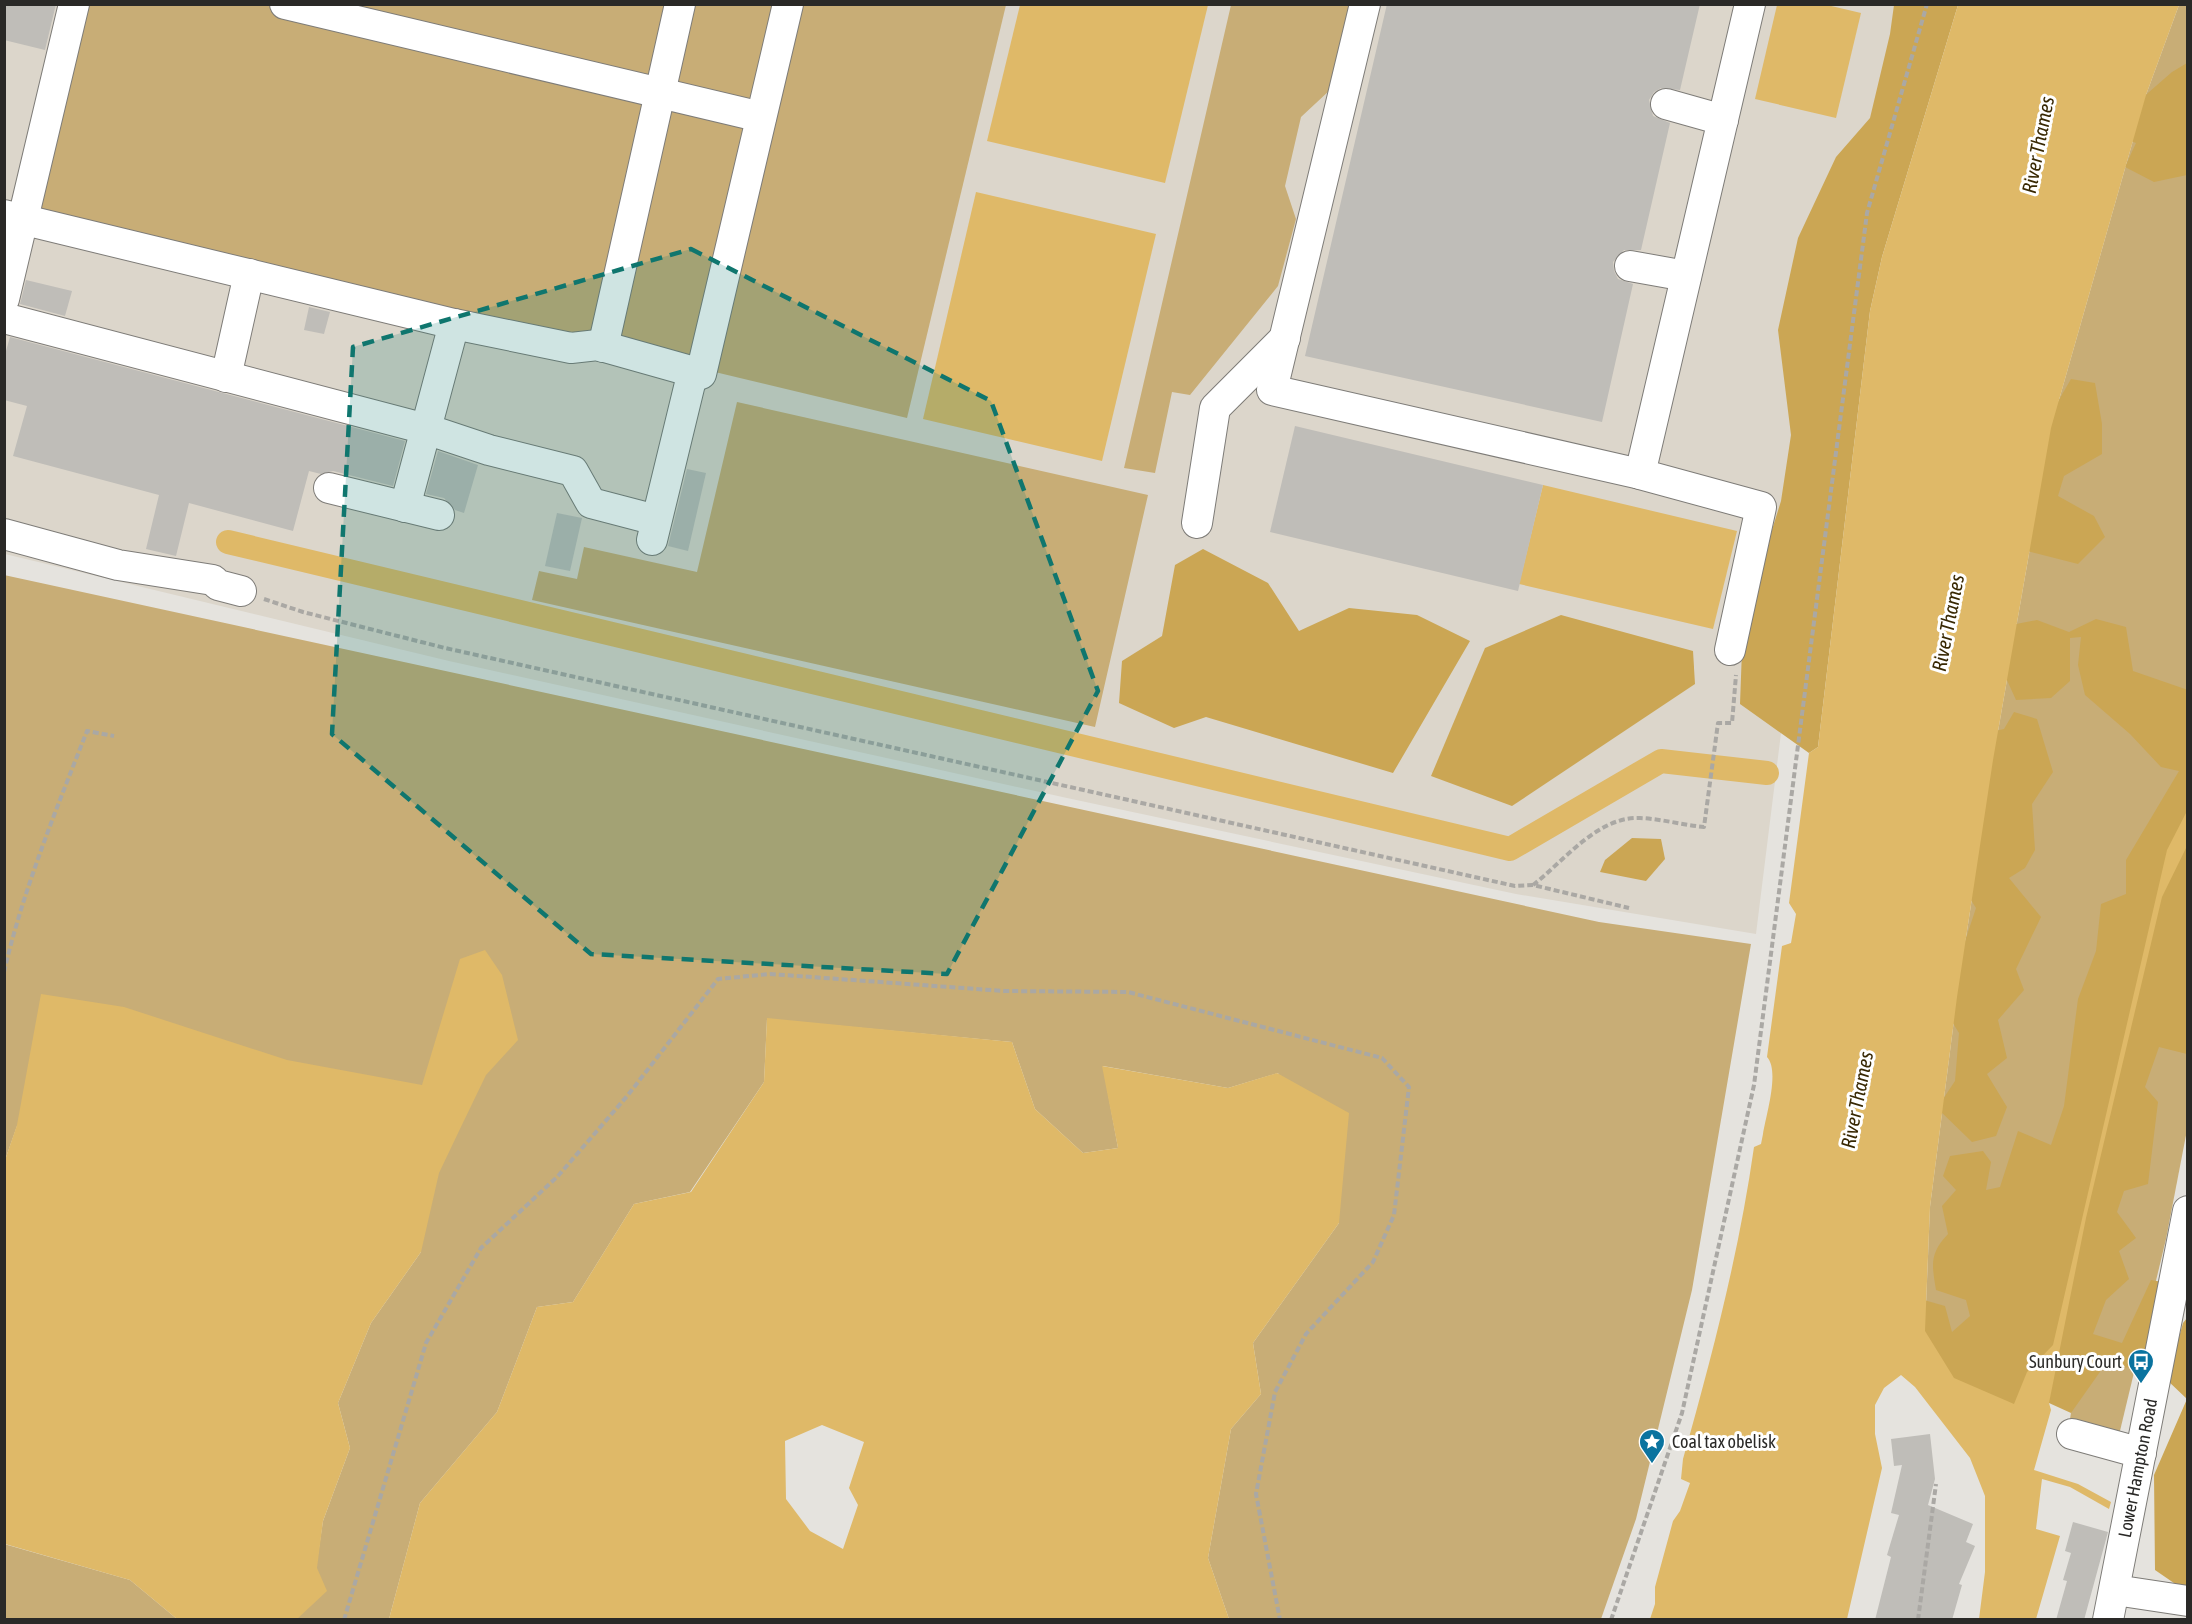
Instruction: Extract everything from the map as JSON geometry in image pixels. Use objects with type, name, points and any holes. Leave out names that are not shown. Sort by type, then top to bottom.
[{"type":"street","points":[[4,299],[14,217],[74,4]]},
{"type":"street","points":[[285,4],[761,117]]},
{"type":"street","points":[[603,347],[680,4]]},
{"type":"street","points":[[14,217],[454,324],[571,348],[603,347],[700,374],[788,4]]},
{"type":"street","points":[[1365,4],[1272,390],[1640,474],[1761,507],[1730,650]]},
{"type":"street","points":[[1640,474],[1750,4]]},
{"type":"street","points":[[1665,104],[1723,120]]},
{"type":"street","points":[[1630,266],[1686,276]]},
{"type":"street","points":[[226,377],[249,273]]},
{"type":"street","points":[[4,318],[426,429],[489,450],[573,471],[591,503],[654,530],[693,371]]},
{"type":"street","points":[[405,507],[454,324]]},
{"type":"street","points":[[1197,523],[1215,408],[1284,338]]},
{"type":"street","points":[[329,488],[439,515]]},
{"type":"street","points":[[4,534],[117,565],[213,580],[218,585],[241,591]]},
{"type":"street","name":"Lower Hampton Road","points":[[2108,1620],[2141,1453],[2181,1280],[2187,1211]]},
{"type":"street","points":[[2072,1434],[2141,1453]]},
{"type":"street","points":[[2115,1590],[2187,1601]]},
{"type":"path","points":[[1611,1620],[1682,1413],[1754,1086],[1867,213],[1927,4]]},
{"type":"path","points":[[241,591],[303,612],[445,648],[1504,884],[1533,885],[1629,908]]},
{"type":"path","points":[[1533,885],[1593,834],[1616,821],[1639,817],[1704,827],[1718,723],[1732,723],[1737,662],[1730,650]]},
{"type":"path","points":[[4,972],[11,942],[51,823],[87,731],[114,736]]},
{"type":"path","points":[[344,1620],[426,1343],[481,1248],[558,1176],[628,1095],[718,979],[770,974],[1004,991],[1128,992],[1382,1058],[1408,1087],[1394,1215],[1373,1262],[1306,1334],[1275,1392],[1256,1494],[1280,1620]]},
{"type":"path","points":[[1918,1620],[1936,1484]]},
{"type":"highlighted area","points":[[691,249],[991,401],[1098,691],[947,974],[591,954],[332,734],[353,347]]},
{"type":"shaded area","points":[[5,5],[1905,5],[1807,524],[1756,934],[1516,894],[1067,798],[449,661],[5,554]]},
{"type":"shaded area","points":[[78,5],[1006,5],[907,418],[26,207]]},
{"type":"shaded area","points":[[1231,5],[1349,5],[1330,90],[1301,117],[1285,186],[1296,219],[1278,286],[1190,395],[1172,392],[1155,473],[1124,468]]},
{"type":"shaded area","points":[[1894,5],[1958,5],[1882,257],[1870,311],[1818,747],[1809,753],[1740,704],[1743,623],[1781,501],[1791,435],[1778,330],[1798,238],[1836,157],[1870,118],[1890,34]]},
{"type":"shaded area","points":[[2179,5],[2187,5],[2187,811],[2053,1345],[1925,1331],[1930,1207],[1957,997],[1993,760],[2051,428],[2146,95]]},
{"type":"shaded area","points":[[2187,63],[2187,175],[2154,182],[2125,167],[2136,143],[2120,137],[2117,120],[2172,72]]},
{"type":"shaded area","points":[[2071,379],[2095,383],[2102,424],[2102,454],[2064,476],[2058,496],[2094,516],[2105,537],[2078,564],[2019,549],[2052,412]]},
{"type":"shaded area","points":[[737,402],[1148,495],[1095,727],[532,600],[539,571],[577,579],[584,547],[697,572]]},
{"type":"shaded area","points":[[1203,549],[1268,583],[1299,631],[1349,608],[1417,615],[1470,641],[1393,773],[1206,717],[1174,728],[1119,703],[1122,661],[1162,636],[1175,565]]},
{"type":"shaded area","points":[[4,575],[1599,922],[1751,944],[1692,1290],[1636,1519],[1601,1619],[1229,1619],[1208,1558],[1231,1429],[1261,1394],[1253,1343],[1339,1223],[1278,1073],[1228,1088],[1103,1066],[1118,1148],[1083,1153],[1035,1109],[1012,1042],[767,1019],[764,1082],[690,1192],[634,1204],[573,1302],[537,1307],[497,1412],[420,1503],[389,1619],[297,1619],[316,1568],[323,1521],[350,1448],[338,1403],[371,1323],[421,1252],[17,1126],[5,1160]]},
{"type":"shaded area","points":[[1561,615],[1693,651],[1695,684],[1512,806],[1431,776],[1485,648]]},
{"type":"shaded area","points":[[2096,619],[2126,627],[2133,671],[2188,690],[2187,1054],[2159,1047],[2145,1087],[2158,1102],[2148,1184],[2124,1191],[2117,1212],[2136,1238],[2119,1251],[2129,1279],[2106,1300],[2093,1334],[2122,1343],[2151,1280],[2168,1283],[2151,1366],[2102,1369],[2071,1413],[2049,1403],[2022,1427],[1941,1385],[1902,1301],[1917,1298],[1945,1306],[1952,1332],[1970,1316],[1966,1300],[1936,1290],[1934,1274],[1935,1254],[1948,1234],[1942,1206],[1956,1190],[1943,1176],[1950,1156],[1983,1151],[1991,1162],[1986,1190],[2000,1187],[2018,1131],[2051,1145],[2064,1106],[2078,999],[2096,951],[2101,904],[2126,894],[2126,860],[2179,771],[2161,767],[2130,734],[2085,695],[2078,665],[2081,637],[2070,638],[2070,681],[2051,698],[2016,700],[2001,667],[2011,625],[2037,620],[2069,632]]},
{"type":"shaded area","points":[[2014,712],[2037,719],[2053,772],[2032,804],[2035,850],[2025,868],[2009,878],[2041,917],[2016,969],[2024,990],[1998,1020],[2007,1058],[1987,1074],[2007,1107],[1996,1136],[1972,1142],[1937,1108],[1955,1081],[1959,1033],[1943,1007],[1976,908],[1962,886],[1970,736],[2004,729]]},
{"type":"shaded area","points":[[1632,838],[1661,839],[1665,859],[1646,881],[1600,872],[1605,860]]},
{"type":"shaded area","points":[[2187,912],[2187,1130],[2166,1239],[2119,1435],[2070,1419],[2100,1227]]},
{"type":"shaded area","points":[[2187,1318],[2187,1399],[2167,1380],[2183,1323]]},
{"type":"shaded area","points":[[2187,1399],[2187,1592],[2155,1570],[2154,1475]]},
{"type":"shaded area","points":[[4,1544],[130,1580],[177,1619],[5,1619]]},
{"type":"water","points":[[1020,5],[1208,5],[1165,183],[987,141]]},
{"type":"water","points":[[1777,5],[1827,5],[1861,13],[1836,118],[1755,99]]},
{"type":"water","name":"River Thames","points":[[1958,5],[2179,5],[2146,95],[2051,428],[1993,760],[1957,997],[1930,1207],[1925,1331],[1954,1378],[2014,1404],[2027,1372],[2053,1345],[2167,850],[2187,811],[2187,846],[2162,897],[2086,1218],[2049,1403],[2051,1410],[2034,1470],[2078,1484],[2111,1502],[2109,1509],[2070,1487],[2042,1479],[2036,1529],[2060,1536],[2036,1619],[1979,1619],[1985,1572],[1985,1496],[1970,1458],[1915,1387],[1901,1375],[1884,1388],[1875,1405],[1875,1434],[1882,1468],[1847,1619],[1650,1619],[1655,1604],[1655,1587],[1673,1521],[1680,1511],[1690,1483],[1681,1479],[1683,1459],[1724,1304],[1741,1226],[1754,1147],[1761,1144],[1771,1094],[1772,1072],[1767,1057],[1782,946],[1791,943],[1796,914],[1789,903],[1809,753],[1818,747],[1870,311],[1882,257]]},
{"type":"water","points":[[976,192],[1156,234],[1102,461],[923,419]]},
{"type":"water","points":[[1543,485],[1737,531],[1713,629],[1519,584]]},
{"type":"water","points":[[485,950],[502,975],[518,1040],[486,1075],[439,1173],[421,1252],[371,1323],[338,1403],[350,1448],[323,1521],[317,1568],[327,1591],[297,1619],[177,1619],[130,1580],[5,1544],[5,1160],[17,1125],[41,994],[124,1007],[287,1060],[422,1085],[460,959]]},
{"type":"water","points":[[767,1018],[1012,1042],[1035,1109],[1083,1153],[1118,1148],[1102,1066],[1228,1088],[1277,1073],[1349,1113],[1339,1223],[1253,1343],[1261,1394],[1231,1429],[1208,1558],[1229,1619],[389,1619],[420,1503],[497,1412],[537,1307],[573,1302],[634,1204],[691,1192],[764,1082]],"holes":[[[822,1425],[864,1442],[849,1488],[858,1505],[843,1549],[810,1531],[786,1499],[785,1441]]]},
{"type":"building","points":[[4,4],[56,4],[45,50],[4,40]]},
{"type":"building","points":[[1387,4],[1700,4],[1680,90],[1661,88],[1654,92],[1649,100],[1653,116],[1670,123],[1641,250],[1624,250],[1613,262],[1618,279],[1633,284],[1602,422],[1305,356]]},
{"type":"building","points":[[26,280],[72,291],[65,316],[20,304]]},
{"type":"building","points":[[309,307],[330,312],[324,334],[304,330]]},
{"type":"building","points":[[10,337],[405,441],[393,486],[333,471],[321,474],[309,471],[293,531],[189,503],[176,556],[146,549],[159,495],[13,456],[27,406],[4,400],[4,358]]},
{"type":"building","points":[[1295,426],[1543,485],[1518,591],[1270,532]]},
{"type":"building","points":[[438,451],[478,465],[464,513],[455,510],[444,498],[426,494]]},
{"type":"building","points":[[687,469],[706,473],[688,551],[668,546]]},
{"type":"building","points":[[557,513],[582,518],[570,571],[545,566]]},
{"type":"building","points":[[1930,1434],[1935,1479],[1928,1505],[1973,1524],[1966,1542],[1975,1546],[1959,1584],[1962,1585],[1952,1620],[1875,1620],[1891,1557],[1887,1555],[1899,1515],[1891,1513],[1902,1465],[1894,1466],[1891,1439]]},
{"type":"building","points":[[2073,1522],[2108,1532],[2084,1620],[2056,1620],[2067,1581],[2063,1580],[2071,1553],[2065,1551]]},
{"type":"waterway","points":[[228,542],[1510,849],[1661,761],[1767,773]]},
{"type":"place","name":"Sunbury Court","points":[[2141,1385]]},
{"type":"place","name":"Coal tax obelisk","points":[[1652,1465]]}]
